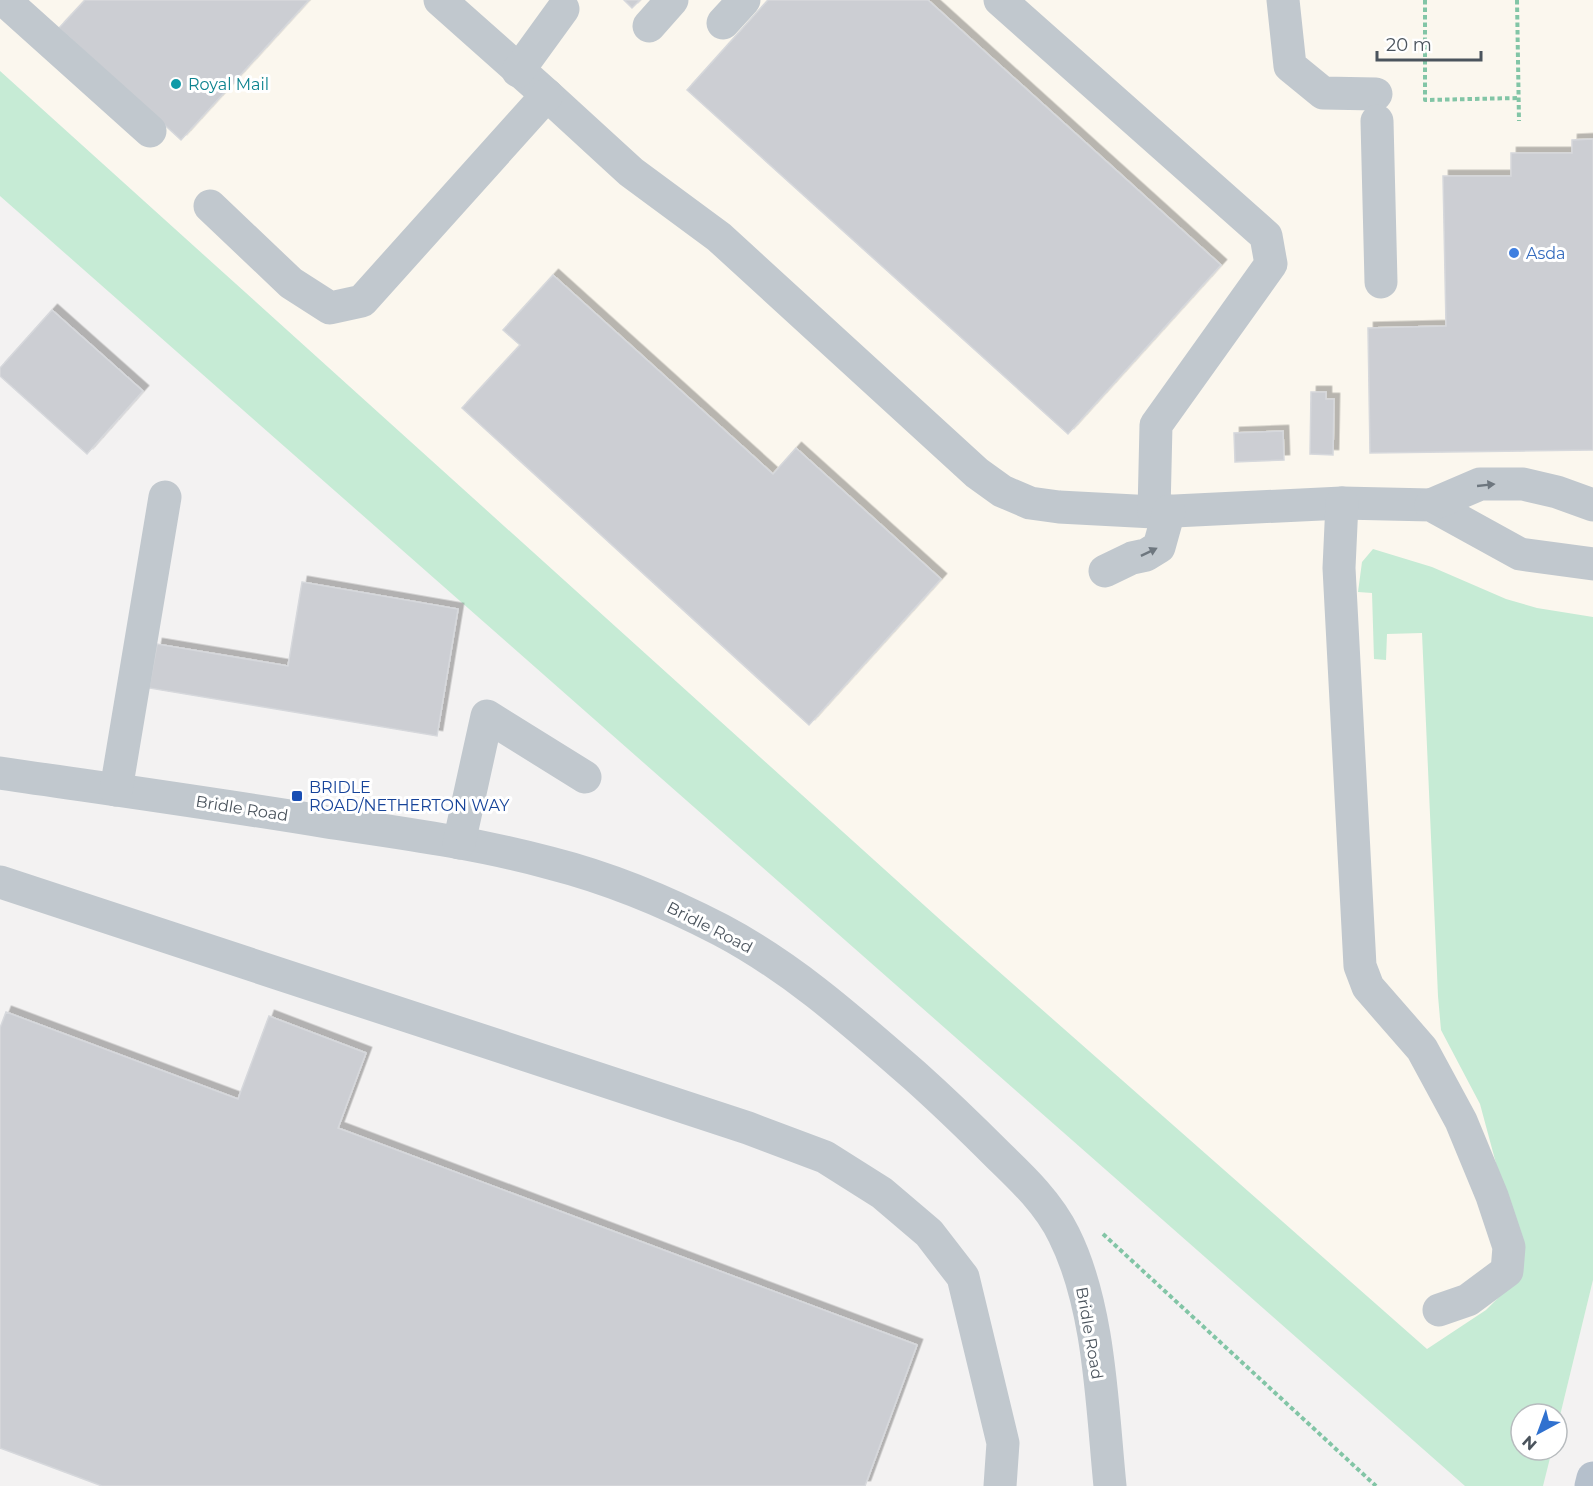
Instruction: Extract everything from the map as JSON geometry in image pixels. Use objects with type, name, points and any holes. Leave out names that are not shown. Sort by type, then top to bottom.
[{"type":"main road","points":[[1592,1486],[1593,1478]]},
{"type":"street","points":[[4,0],[150,132]]},
{"type":"street","points":[[440,0],[631,172],[719,237],[978,473],[1002,491],[1030,503],[1059,507],[1162,511],[1342,503],[1431,506],[1480,484],[1523,484],[1557,492],[1593,505]]},
{"type":"street","points":[[649,26],[672,0]]},
{"type":"street","points":[[1000,0],[1266,236],[1271,264],[1156,424],[1162,511],[1159,546],[1146,555],[1132,558],[1105,571]]},
{"type":"street","points":[[1283,0],[1290,66],[1323,93],[1377,107],[1382,282]]},
{"type":"street","points":[[518,71],[563,9]]},
{"type":"street","points":[[210,206],[291,283],[330,308],[362,301],[548,95]]},
{"type":"street","points":[[116,790],[165,497]]},
{"type":"street","points":[[1342,503],[1339,568],[1360,966],[1368,987],[1422,1049],[1461,1121],[1488,1186],[1509,1247],[1507,1271],[1468,1300],[1439,1311]]},
{"type":"street","points":[[1431,506],[1520,554],[1593,564]]},
{"type":"street","points":[[459,843],[487,716],[585,777]]},
{"type":"street","name":"Bridle Road","points":[[0,773],[459,843],[549,862],[602,878],[664,904],[721,930],[783,967],[956,1113],[1019,1176],[1048,1209],[1064,1234],[1086,1296],[1093,1334],[1110,1486]]},
{"type":"street","points":[[0,882],[748,1128],[825,1157],[882,1194],[929,1233],[963,1277],[1003,1443],[1000,1486]]},
{"type":"path","points":[[1425,0],[1425,100],[1519,98]]},
{"type":"path","points":[[1516,0],[1519,121]]},
{"type":"path","points":[[1101,1232],[1376,1486]]},
{"type":"shaded area","points":[[0,0],[1593,0],[1593,1280],[1563,1402],[1509,1402],[1509,1406],[1427,1349],[946,925],[0,71]]},
{"type":"green space","points":[[0,71],[946,925],[1427,1349],[1486,1310],[1510,1286],[1515,1234],[1480,1104],[1441,1030],[1422,633],[1387,634],[1386,660],[1374,659],[1372,593],[1358,592],[1362,562],[1373,549],[1432,567],[1506,599],[1537,608],[1593,617],[1593,1280],[1563,1402],[1509,1402],[1509,1462],[1549,1462],[1543,1486],[1465,1486],[0,196]]},
{"type":"building","name":"Royal Mail","points":[[85,0],[309,0],[181,140],[59,28]]},
{"type":"building","points":[[624,0],[640,0],[632,8]]},
{"type":"building","points":[[768,0],[928,0],[1221,265],[1068,434],[687,90]]},
{"type":"building","points":[[1593,139],[1593,450],[1370,453],[1368,328],[1446,326],[1443,176],[1511,176],[1511,153],[1572,153],[1572,140]]},
{"type":"building","points":[[553,275],[773,474],[796,448],[941,579],[809,725],[462,408],[520,345],[503,330]]},
{"type":"building","points":[[52,310],[143,391],[87,454],[0,376],[0,368]]},
{"type":"building","points":[[1311,392],[1326,392],[1326,399],[1334,399],[1333,455],[1310,454]]},
{"type":"building","points":[[1283,431],[1284,460],[1235,462],[1234,433]]},
{"type":"building","points":[[302,582],[458,609],[437,736],[149,688],[157,644],[288,666]]},
{"type":"building","points":[[6,1012],[238,1099],[269,1016],[366,1053],[338,1128],[917,1345],[865,1486],[102,1486],[0,1448],[0,1028]]},
{"type":"place","name":"Royal Mail","points":[[176,84]]},
{"type":"place","name":"Asda","points":[[1514,253]]},
{"type":"place","name":"BRIDLE ROAD/NETHERTON WAY","points":[[297,796]]}]
